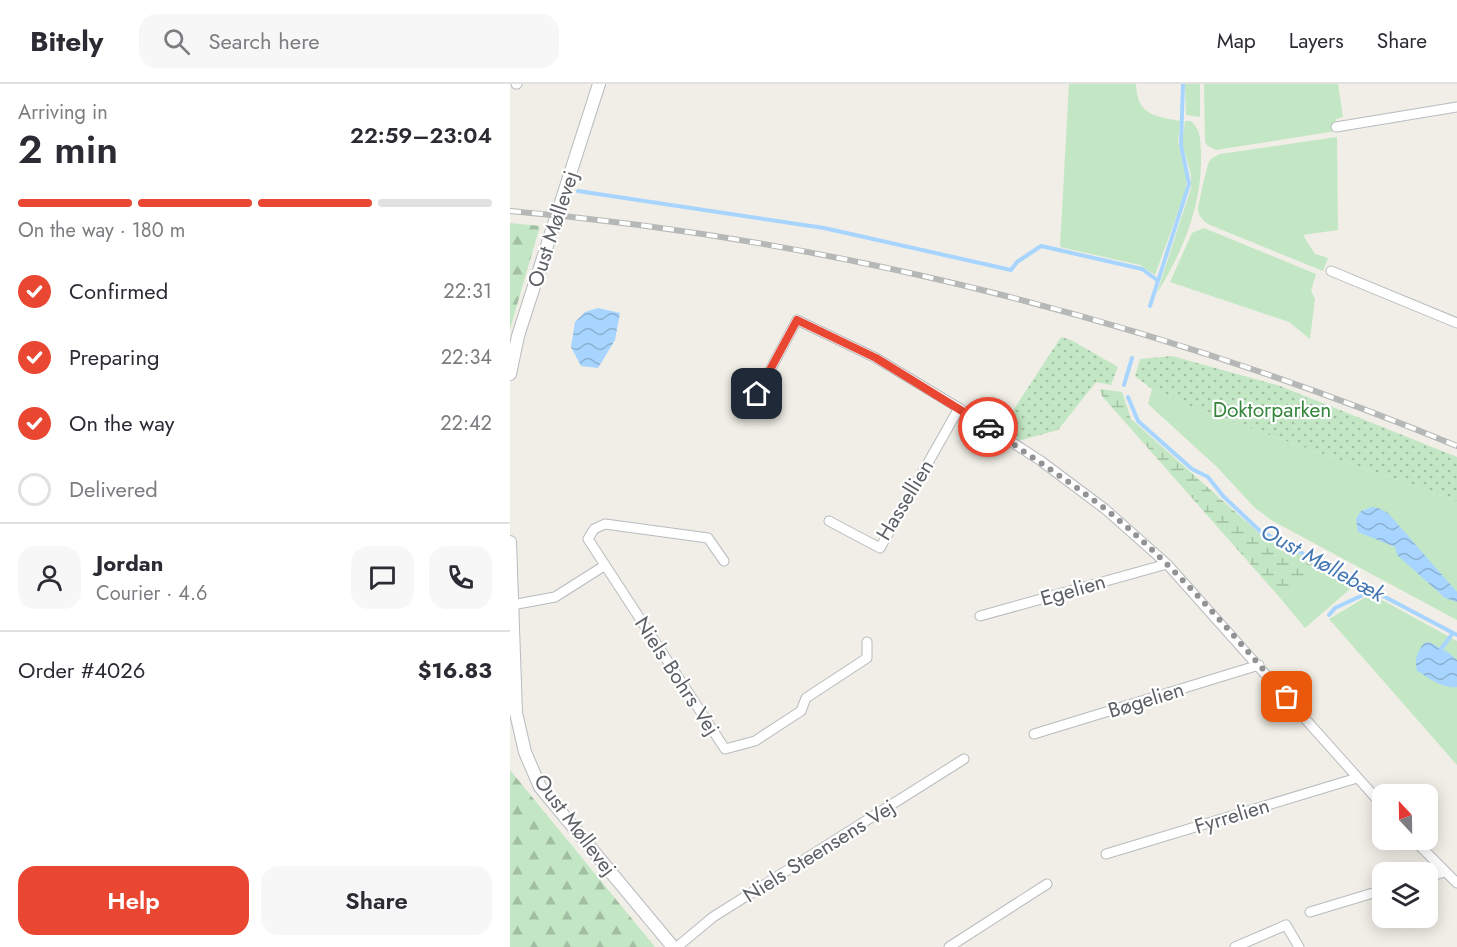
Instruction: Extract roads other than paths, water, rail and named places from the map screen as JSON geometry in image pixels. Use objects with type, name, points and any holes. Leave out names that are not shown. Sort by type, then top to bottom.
[{"type":"street","name":"Oust Møllevej","points":[[510,374],[518,336],[599,84]]},
{"type":"street","points":[[1336,127],[1457,107]]},
{"type":"street","points":[[1331,271],[1457,322]]},
{"type":"street","points":[[747,413],[797,320],[876,358],[959,408],[1041,461],[1105,509],[1167,564],[1372,794]]},
{"type":"street","name":"Hassellien","points":[[829,521],[880,548],[959,408]]},
{"type":"street","name":"Niels Bohrs Vej","points":[[724,561],[708,538],[605,524],[594,529],[588,539],[725,749],[755,741],[801,711],[806,698],[867,658],[867,642]]},
{"type":"street","name":"Oust Møllevej","points":[[510,542],[516,713],[525,752],[540,787],[675,947]]},
{"type":"street","name":"Egelien","points":[[980,616],[1167,564]]},
{"type":"street","points":[[512,604],[555,597],[604,566]]},
{"type":"street","name":"Bøgelien","points":[[1034,734],[1259,665]]},
{"type":"street","name":"Niels Steensens Vej","points":[[675,947],[713,917],[964,759]]},
{"type":"street","name":"Fyrrelien","points":[[1106,854],[1358,778]]},
{"type":"street","points":[[1424,850],[1457,883]]},
{"type":"street","points":[[1438,874],[1445,872]]},
{"type":"street","points":[[949,947],[1047,884]]},
{"type":"street","points":[[1310,912],[1372,893]]},
{"type":"street","points":[[1235,947],[1286,925],[1299,947]]},
{"type":"water","points":[[598,308],[620,313],[615,340],[598,368],[581,366],[571,347],[575,322],[585,312]]},
{"type":"water","points":[[1372,507],[1388,513],[1457,592],[1457,602],[1445,598],[1397,555],[1395,547],[1358,532],[1356,519],[1361,511]]},
{"type":"water","points":[[1429,642],[1457,660],[1457,687],[1441,685],[1417,671],[1418,653],[1424,643]]},
{"type":"waterway","name":"Oust Møllebæk","points":[[1150,306],[1189,184],[1181,145],[1183,84]]},
{"type":"waterway","points":[[578,191],[824,228],[1011,270],[1017,262],[1041,246],[1142,269],[1157,280]]},
{"type":"waterway","name":"Oust Møllebæk","points":[[1124,385],[1132,358]]},
{"type":"waterway","name":"Oust Møllebæk","points":[[1128,397],[1138,421],[1192,469],[1208,477],[1223,496],[1260,531],[1457,635]]},
{"type":"waterway","points":[[1329,615],[1335,608],[1363,595]]},
{"type":"waterway","points":[[1441,649],[1453,633]]},
{"type":"railway","points":[[510,211],[631,224],[752,242],[873,265],[992,292],[1228,361],[1343,401],[1457,446]]},
{"type":"park label","name":"Doktorparken","points":[[1272,410]]}]
